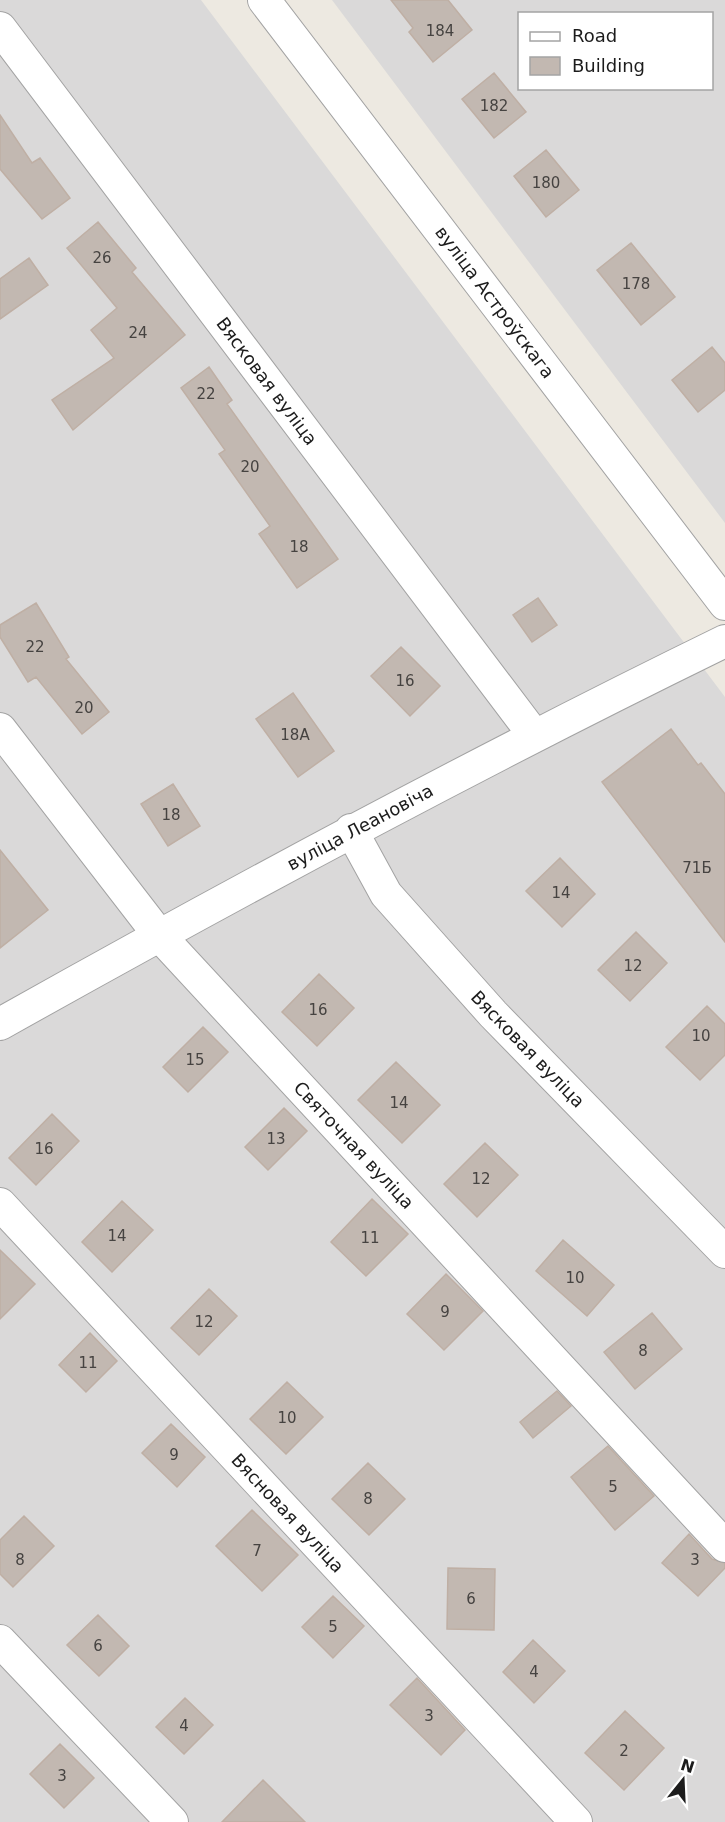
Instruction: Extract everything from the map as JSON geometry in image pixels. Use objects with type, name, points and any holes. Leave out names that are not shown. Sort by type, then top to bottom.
[{"type":"street","name":"вуліца Астроўскага","points":[[264,0],[725,604]]},
{"type":"street","name":"Вясковая вуліца","points":[[0,28],[534,735]]},
{"type":"street","name":"вуліца Леановіча","points":[[0,1024],[159,934],[351,830],[534,735],[725,641]]},
{"type":"street","name":"Святочная вуліца","points":[[0,729],[159,934],[725,1546]]},
{"type":"street","name":"Вясковая вуліца","points":[[351,830],[394,903],[493,1014],[725,1252]]},
{"type":"street","name":"Вясновая вуліца","points":[[0,1204],[576,1822]]},
{"type":"street","points":[[0,1641],[172,1822]]},
{"type":"shaded area","points":[[0,0],[201,0],[725,697],[725,1822],[0,1822]]},
{"type":"shaded area","points":[[332,0],[725,0],[725,523]]},
{"type":"building","points":[[391,0],[448,0],[472,30],[433,62],[409,32],[413,28]]},
{"type":"building","points":[[494,73],[526,112],[494,138],[462,99]]},
{"type":"building","points":[[0,115],[32,163],[40,158],[70,198],[42,219],[0,169]]},
{"type":"building","points":[[546,150],[579,190],[546,217],[514,176]]},
{"type":"building","points":[[98,222],[136,268],[132,272],[185,335],[73,430],[52,400],[114,358],[91,330],[117,308],[67,248]]},
{"type":"building","points":[[631,243],[675,297],[641,325],[597,270]]},
{"type":"building","points":[[29,258],[48,285],[0,319],[0,279]]},
{"type":"building","points":[[712,347],[725,363],[725,390],[698,412],[672,380]]},
{"type":"building","points":[[209,367],[232,400],[227,404],[338,559],[297,588],[259,534],[270,526],[219,454],[225,450],[181,388]]},
{"type":"building","points":[[538,598],[557,625],[532,642],[513,615]]},
{"type":"building","points":[[36,603],[69,657],[66,659],[109,712],[82,734],[36,677],[28,682],[0,637],[0,625]]},
{"type":"building","points":[[401,647],[440,686],[410,716],[371,676]]},
{"type":"building","points":[[293,693],[334,751],[298,777],[256,719]]},
{"type":"building","points":[[671,729],[698,765],[701,763],[725,794],[725,942],[602,782]]},
{"type":"building","points":[[173,784],[200,826],[168,846],[141,804]]},
{"type":"building","points":[[0,850],[48,910],[0,948]]},
{"type":"building","points":[[560,858],[595,894],[562,927],[526,891]]},
{"type":"building","points":[[636,932],[667,963],[630,1001],[598,970]]},
{"type":"building","points":[[319,974],[354,1008],[317,1046],[282,1012]]},
{"type":"building","points":[[707,1006],[725,1024],[725,1055],[700,1080],[666,1047]]},
{"type":"building","points":[[203,1027],[228,1052],[188,1092],[163,1067]]},
{"type":"building","points":[[396,1062],[440,1105],[402,1143],[358,1100]]},
{"type":"building","points":[[284,1108],[307,1131],[268,1170],[245,1147]]},
{"type":"building","points":[[52,1114],[79,1141],[36,1185],[9,1158]]},
{"type":"building","points":[[485,1143],[518,1175],[477,1217],[444,1184]]},
{"type":"building","points":[[372,1199],[408,1234],[366,1276],[331,1242]]},
{"type":"building","points":[[122,1201],[153,1230],[112,1272],[82,1242]]},
{"type":"building","points":[[563,1240],[614,1285],[587,1316],[536,1271]]},
{"type":"building","points":[[0,1250],[35,1284],[0,1319]]},
{"type":"building","points":[[446,1274],[483,1311],[444,1350],[407,1314]]},
{"type":"building","points":[[209,1289],[237,1316],[199,1355],[171,1328]]},
{"type":"building","points":[[652,1313],[682,1349],[635,1389],[604,1352]]},
{"type":"building","points":[[90,1333],[117,1361],[86,1392],[59,1365]]},
{"type":"building","points":[[287,1382],[323,1417],[286,1454],[250,1419]]},
{"type":"building","points":[[557,1391],[571,1406],[533,1438],[520,1422]]},
{"type":"building","points":[[171,1424],[205,1457],[177,1487],[142,1453]]},
{"type":"building","points":[[608,1446],[654,1496],[615,1530],[571,1477]]},
{"type":"building","points":[[368,1463],[405,1499],[369,1535],[332,1499]]},
{"type":"building","points":[[252,1510],[298,1555],[262,1591],[216,1546]]},
{"type":"building","points":[[24,1516],[54,1546],[13,1587],[0,1574],[0,1540]]},
{"type":"building","points":[[689,1534],[712,1559],[725,1563],[725,1568],[698,1596],[662,1563]]},
{"type":"building","points":[[448,1568],[495,1569],[494,1630],[447,1629]]},
{"type":"building","points":[[333,1596],[364,1626],[333,1658],[302,1627]]},
{"type":"building","points":[[98,1615],[129,1646],[99,1676],[67,1645]]},
{"type":"building","points":[[533,1640],[565,1671],[534,1703],[503,1672]]},
{"type":"building","points":[[417,1678],[465,1730],[441,1755],[390,1705]]},
{"type":"building","points":[[185,1698],[213,1725],[184,1754],[156,1727]]},
{"type":"building","points":[[625,1711],[664,1748],[624,1790],[585,1753]]},
{"type":"building","points":[[60,1744],[94,1778],[64,1808],[30,1774]]},
{"type":"building","points":[[263,1780],[305,1822],[222,1822]]}]
